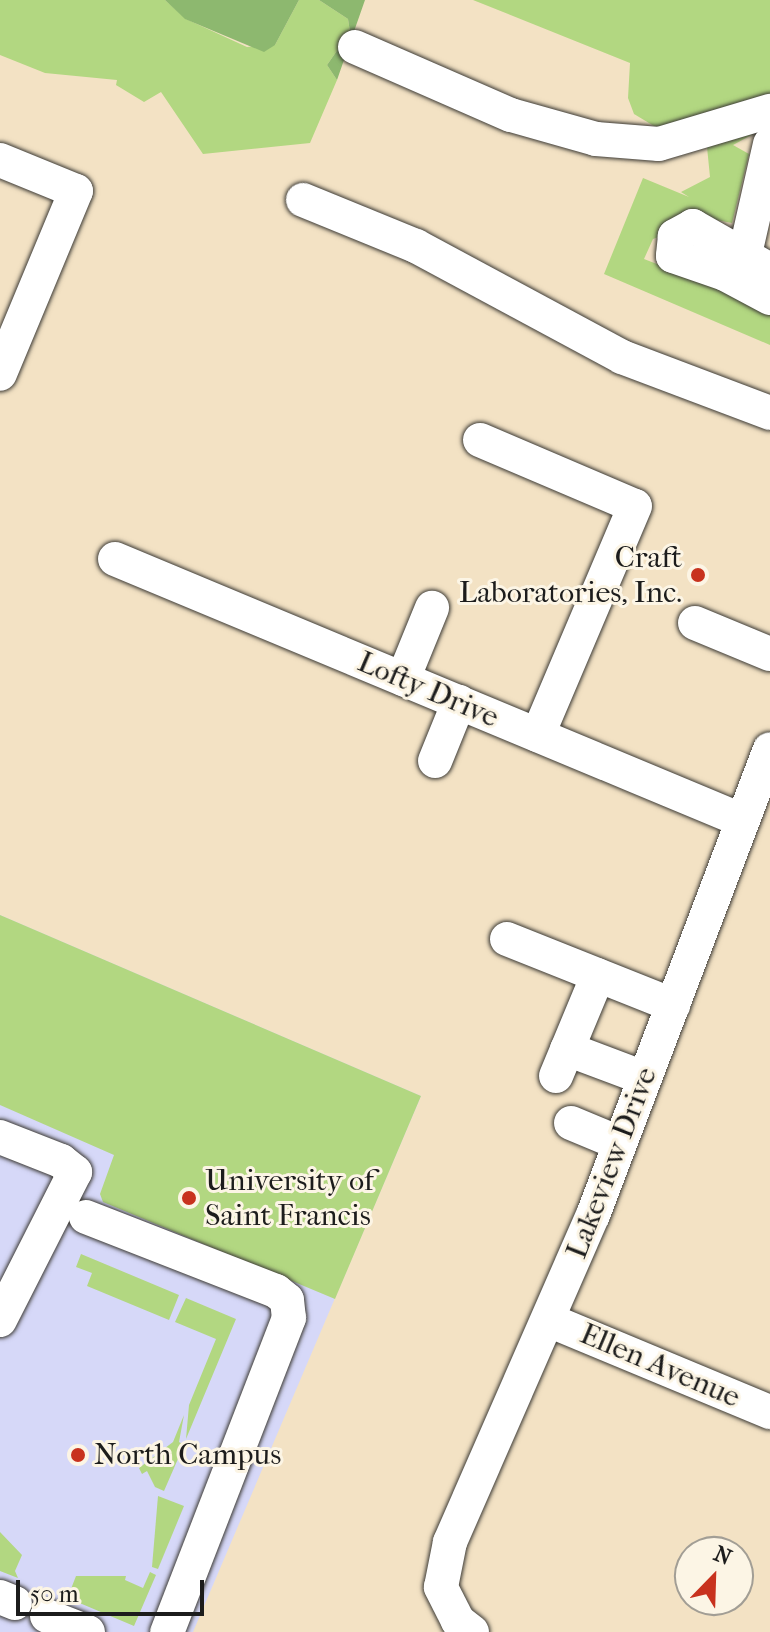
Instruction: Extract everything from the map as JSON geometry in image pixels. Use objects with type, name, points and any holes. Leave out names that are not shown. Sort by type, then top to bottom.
[{"type":"street","points":[[355,47],[511,115],[596,139],[659,144],[770,111]]},
{"type":"street","points":[[770,144],[762,263],[693,226],[675,236],[673,256],[725,274],[770,298]]},
{"type":"street","points":[[0,160],[76,191],[0,374]]},
{"type":"street","points":[[303,200],[416,246],[622,357],[770,413]]},
{"type":"street","points":[[480,440],[635,506],[538,735]]},
{"type":"street","name":"Lofty Drive","points":[[115,559],[538,735],[753,814]]},
{"type":"street","points":[[403,679],[432,608]]},
{"type":"street","points":[[695,623],[770,654]]},
{"type":"street","points":[[435,761],[459,702]]},
{"type":"street","name":"Lakeview Drive","points":[[472,1632],[448,1605],[441,1570],[463,1509],[551,1321],[673,1005],[753,814],[770,749]]},
{"type":"street","points":[[507,939],[673,1005]]},
{"type":"street","points":[[598,975],[562,1062],[644,1078]]},
{"type":"street","points":[[571,1123],[619,1143]]},
{"type":"street","points":[[0,1137],[61,1161],[75,1172],[74,1210],[0,1320]]},
{"type":"street","points":[[74,1210],[276,1291],[287,1300],[289,1318],[167,1632]]},
{"type":"street","name":"Ellen Avenue","points":[[551,1321],[770,1412]]},
{"type":"street","points":[[47,1616],[88,1632]]},
{"type":"shaded area","name":"University of Saint Francis","points":[[0,915],[421,1096],[193,1632],[0,1632]]},
{"type":"green space","points":[[0,0],[165,0],[186,19],[247,47],[275,45],[299,0],[319,0],[348,19],[350,32],[327,65],[337,80],[310,143],[203,154],[161,92],[144,102],[116,85],[117,80],[45,73],[0,55]]},
{"type":"green space","points":[[165,0],[299,0],[275,45],[264,52],[185,19]]},
{"type":"green space","points":[[319,0],[365,0],[337,80],[327,65],[350,32],[348,19]]},
{"type":"green space","points":[[473,0],[770,0],[770,100],[676,129],[654,126],[634,114],[628,98],[630,63]]},
{"type":"green space","points":[[757,132],[733,145],[749,154],[732,223],[711,219],[653,239],[644,259],[770,308],[770,345],[604,274],[643,178],[689,197],[681,192],[710,177],[707,147]]},
{"type":"green space","points":[[0,915],[421,1096],[335,1299],[103,1202],[100,1194],[114,1155],[0,1105]]},
{"type":"green space","points":[[81,1254],[179,1295],[169,1320],[87,1286],[92,1273],[76,1267]]},
{"type":"green space","points":[[186,1298],[236,1319],[186,1439],[189,1405],[216,1339],[175,1322]]},
{"type":"green space","points":[[184,1415],[179,1442],[184,1445],[164,1491],[155,1487],[147,1471],[142,1474],[139,1468],[173,1442]]},
{"type":"green space","points":[[158,1496],[184,1506],[158,1569],[152,1567]]},
{"type":"green space","points":[[0,1532],[22,1555],[15,1571],[18,1578],[0,1571]]},
{"type":"green space","points":[[150,1572],[156,1575],[134,1626],[63,1596],[69,1594],[76,1576],[126,1576],[125,1580],[143,1588]]},
{"type":"place","name":"Craft Laboratories, Inc.","points":[[698,575]]},
{"type":"place","name":"University of Saint Francis","points":[[189,1198]]},
{"type":"place","name":"North Campus","points":[[78,1455]]}]
